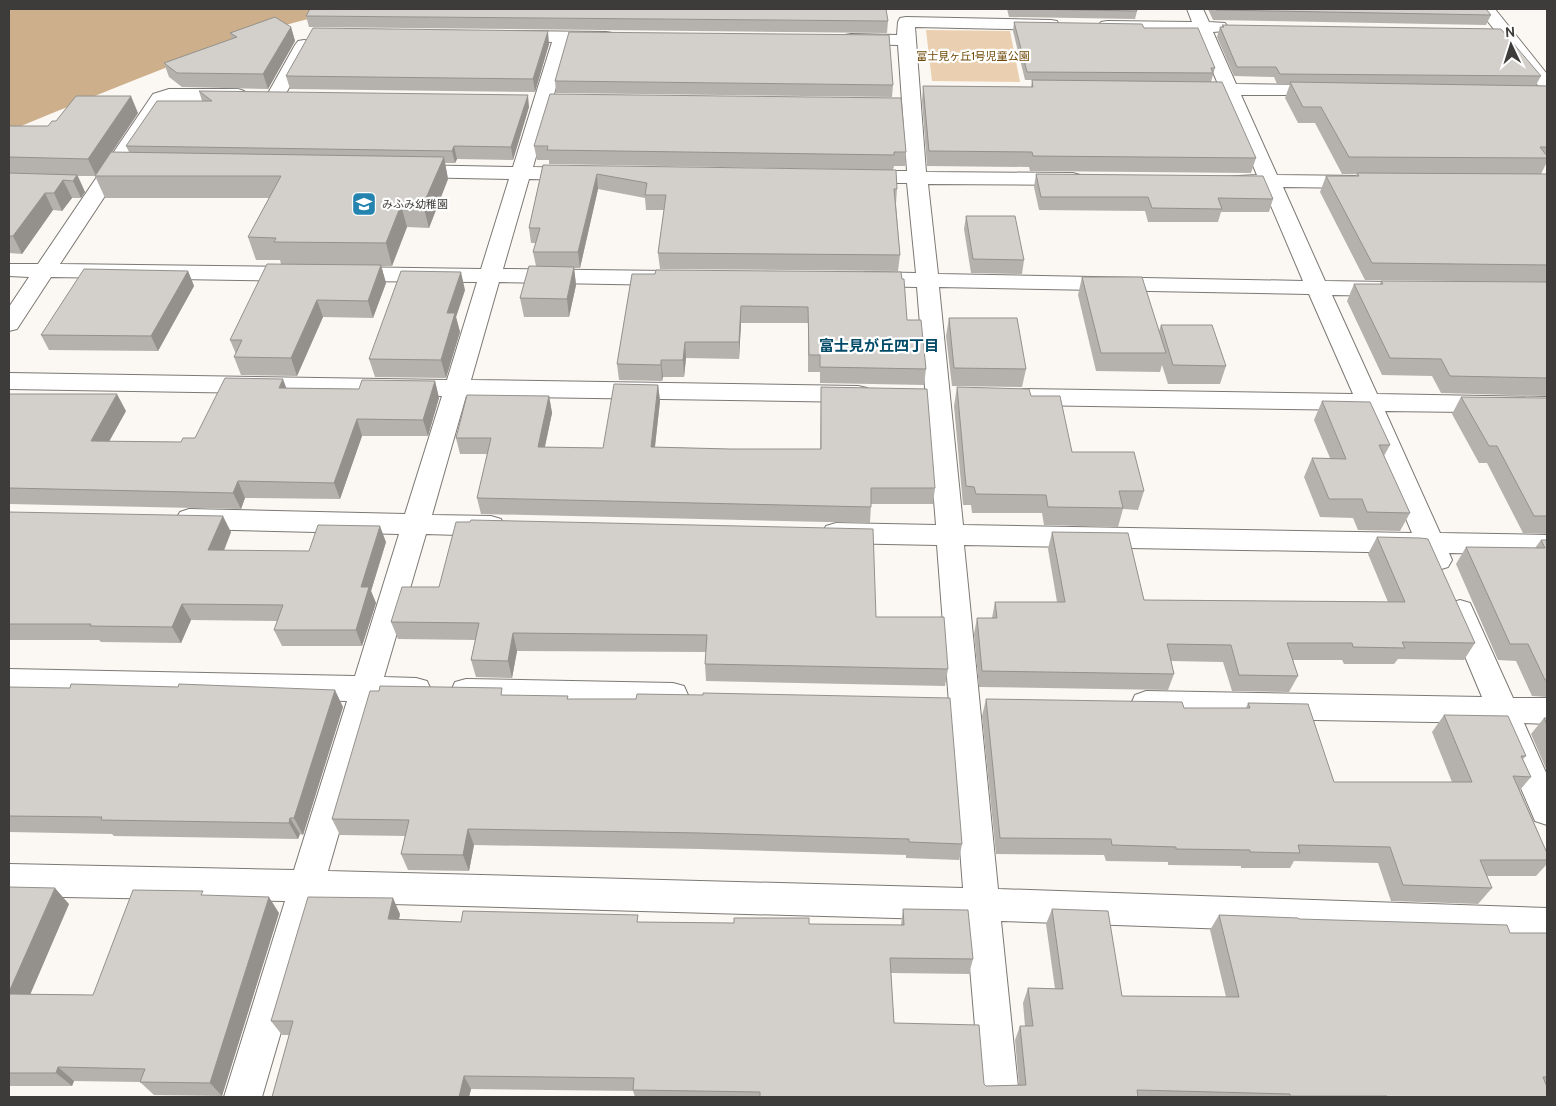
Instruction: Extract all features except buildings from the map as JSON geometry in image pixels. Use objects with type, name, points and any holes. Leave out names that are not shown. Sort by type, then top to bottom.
[{"type":"street","points":[[1486,9],[1547,85]]},
{"type":"street","points":[[1199,18],[1268,181],[1369,402],[1547,811]]},
{"type":"street","points":[[1094,26],[1199,18],[1232,28]]},
{"type":"street","points":[[1000,1097],[963,701],[939,396],[917,178],[906,22],[1064,25]]},
{"type":"street","points":[[1486,32],[1505,32]]},
{"type":"street","points":[[9,324],[160,98],[169,95],[286,95],[310,34],[320,34]]},
{"type":"street","points":[[494,36],[630,37]]},
{"type":"street","points":[[243,1097],[562,37]]},
{"type":"street","points":[[827,39],[906,40]]},
{"type":"street","points":[[1200,89],[1339,91]]},
{"type":"street","points":[[1527,94],[1547,94]]},
{"type":"street","points":[[392,171],[600,174]]},
{"type":"street","points":[[838,177],[1093,180]]},
{"type":"street","points":[[1210,180],[1378,182]]},
{"type":"street","points":[[9,270],[688,278]]},
{"type":"street","points":[[848,279],[1318,289],[1407,289]]},
{"type":"street","points":[[9,381],[880,395]]},
{"type":"street","points":[[998,396],[1547,405]]},
{"type":"street","points":[[167,519],[514,526]]},
{"type":"street","points":[[812,533],[1547,546]]},
{"type":"street","points":[[9,681],[704,696]]},
{"type":"street","points":[[933,700],[993,702]]},
{"type":"street","points":[[1123,704],[1547,711]]},
{"type":"street","points":[[9,880],[306,885],[982,904],[1547,924]]},
{"type":"green space","name":"富士見ヶ丘1号児童公園","points":[[926,30],[1010,31],[1020,82],[932,81]]},
{"type":"shaded area","points":[[9,9],[373,9],[322,16],[253,35],[9,131]]},
{"type":"place","name":"みふみ幼稚園","points":[[364,204]]},
{"type":"district","name":"富士見が丘四丁目","points":[[879,346]]}]
